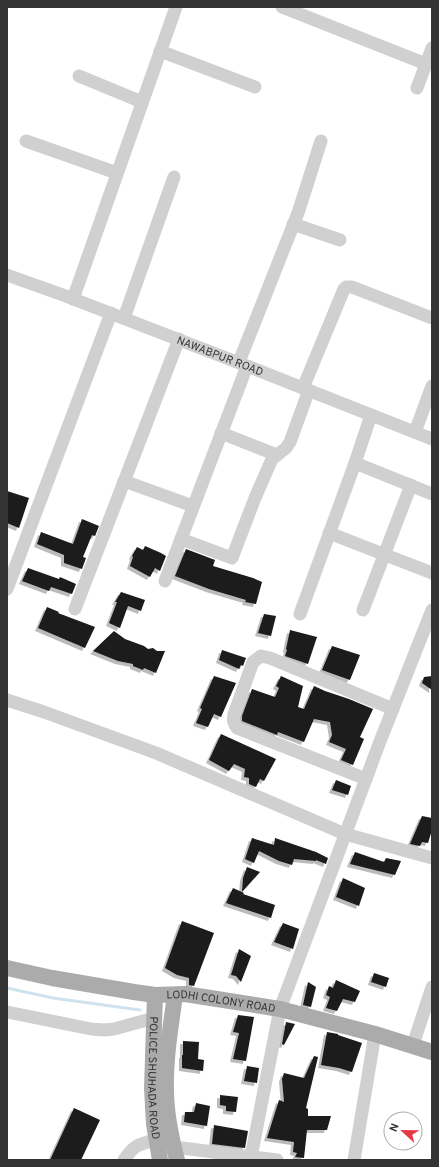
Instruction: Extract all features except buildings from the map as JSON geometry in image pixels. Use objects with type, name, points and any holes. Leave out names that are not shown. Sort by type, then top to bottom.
[{"type":"main road","name":"LODHI COLONY ROAD","points":[[7,968],[52,978],[155,995],[185,994],[280,1009],[375,1034],[432,1052]]},
{"type":"main road","name":"POLICE SHUHADA ROAD","points":[[155,995],[152,1088],[154,1124],[160,1160]]},
{"type":"main road","name":"POLICE SHUHADA ROAD","points":[[175,995],[167,1063],[166,1089],[167,1116],[176,1155]]},
{"type":"street","points":[[73,299],[176,7]]},
{"type":"street","points":[[282,7],[296,10],[426,64]]},
{"type":"street","points":[[423,81],[426,64],[432,48]]},
{"type":"street","points":[[160,51],[255,87]]},
{"type":"street","points":[[79,76],[142,102]]},
{"type":"street","points":[[26,141],[117,173]]},
{"type":"street","points":[[165,581],[221,433],[243,364],[321,141]]},
{"type":"street","points":[[124,318],[174,177]]},
{"type":"street","points":[[293,224],[340,240]]},
{"type":"street","name":"NAWABPUR ROAD","points":[[7,275],[179,339],[432,439]]},
{"type":"street","points":[[180,539],[232,558],[255,498],[272,460],[286,448],[290,442],[306,389],[346,286],[432,318]]},
{"type":"street","points":[[7,589],[111,313]]},
{"type":"street","points":[[75,609],[179,339]]},
{"type":"street","points":[[415,432],[432,386]]},
{"type":"street","points":[[300,614],[371,416]]},
{"type":"street","points":[[221,433],[276,455]]},
{"type":"street","points":[[355,463],[432,494]]},
{"type":"street","points":[[124,481],[193,506]]},
{"type":"street","points":[[363,610],[412,485]]},
{"type":"street","points":[[330,533],[432,574]]},
{"type":"street","points":[[251,1157],[280,1009],[392,709],[432,610]]},
{"type":"street","points":[[366,779],[236,728],[233,724],[234,714],[253,662],[260,656],[270,658],[392,709]]},
{"type":"street","points":[[7,700],[156,753],[345,834],[432,858]]},
{"type":"street","points":[[413,1045],[432,987]]},
{"type":"street","points":[[7,1012],[91,1029],[104,1030],[114,1029],[154,1018]]},
{"type":"street","points":[[354,1160],[375,1034]]},
{"type":"street","points":[[124,1160],[133,1148],[141,1143],[156,1140]]},
{"type":"street","points":[[176,1155],[182,1148],[276,1160]]},
{"type":"waterway","points":[[7,988],[53,998],[140,1010]]}]
